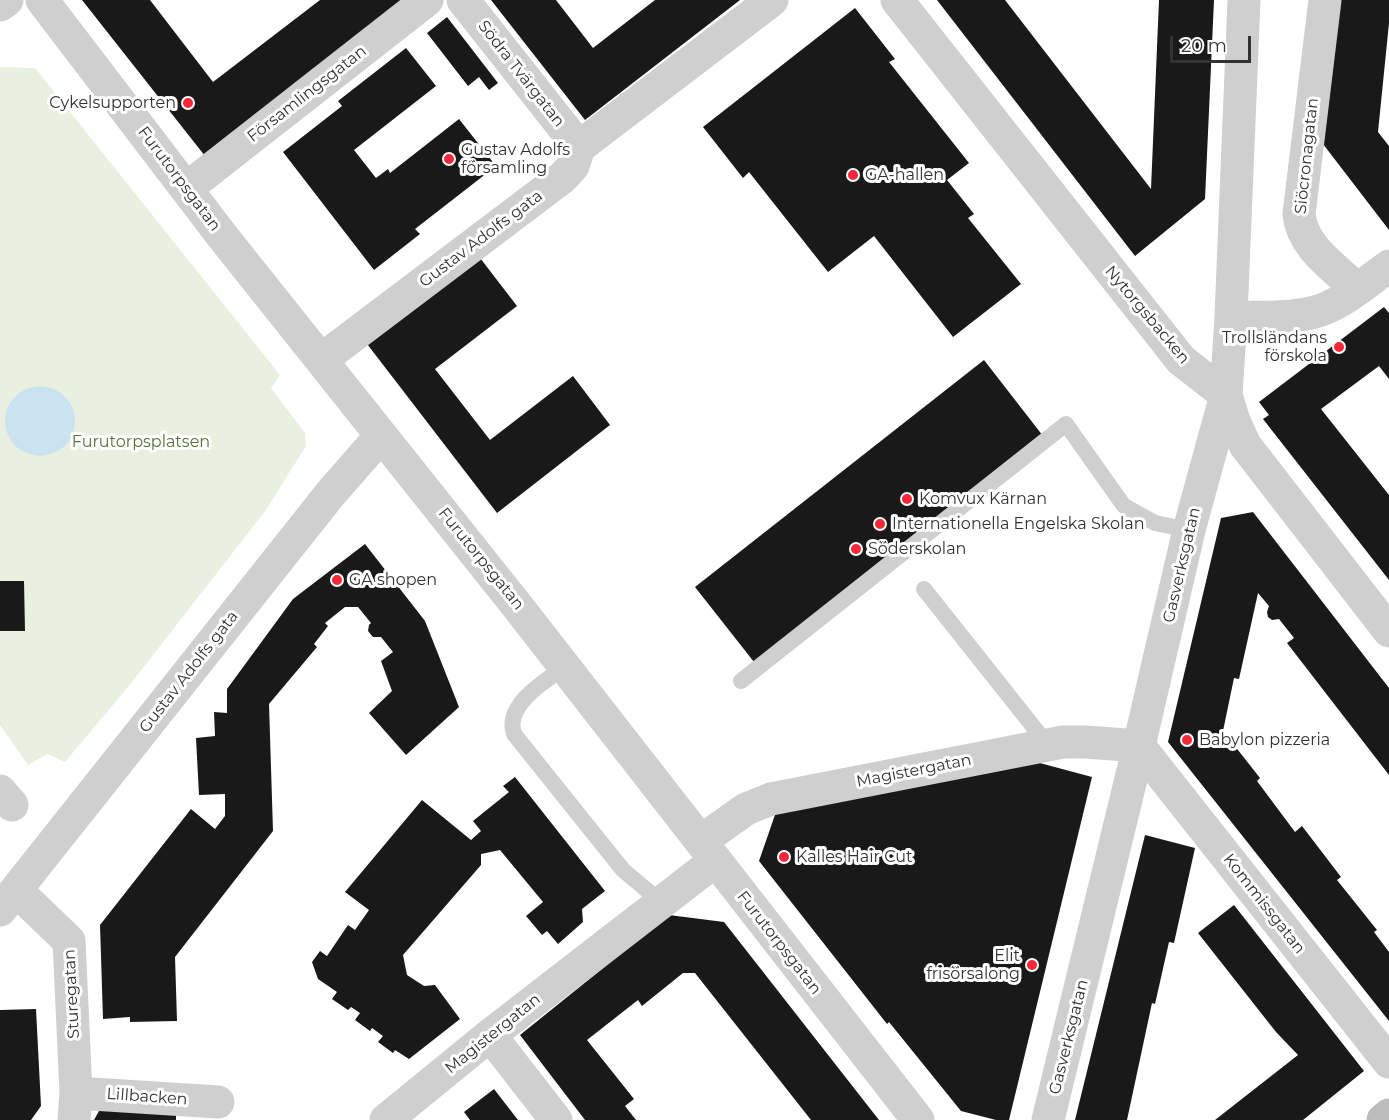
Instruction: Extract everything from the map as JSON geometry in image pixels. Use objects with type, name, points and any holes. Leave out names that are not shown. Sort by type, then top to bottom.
[{"type":"main road","points":[[1383,1120],[1389,1115]]},
{"type":"street","points":[[0,5],[7,0]]},
{"type":"street","name":"Furutorpsgatan","points":[[42,0],[223,237],[565,667],[918,1120]]},
{"type":"street","name":"Församlingsgatan","points":[[187,188],[427,0]]},
{"type":"street","name":"Södra Tvärgatan","points":[[463,0],[579,147]]},
{"type":"street","name":"Gustav Adolfs gata","points":[[321,360],[563,177],[573,166],[579,147],[772,0]]},
{"type":"street","name":"Nytorgsbacken","points":[[897,0],[1181,360],[1226,394]]},
{"type":"street","name":"Gasverksgatan","points":[[1048,1120],[1140,746],[1189,530],[1226,394],[1232,317],[1244,0]]},
{"type":"street","name":"Siöcronagatan","points":[[1325,0],[1299,214],[1300,225],[1310,244],[1357,289]]},
{"type":"street","points":[[1232,317],[1292,316],[1317,312],[1357,289],[1389,266]]},
{"type":"street","points":[[1226,394],[1234,421],[1245,445],[1389,631]]},
{"type":"street","name":"Gustav Adolfs gata","points":[[8,900],[331,493],[381,436]]},
{"type":"street","name":"Magistergatan","points":[[386,1120],[490,1035],[661,902],[746,809],[764,801],[1074,741],[1140,746]]},
{"type":"street","name":"Kommissgatan","points":[[1140,746],[1389,1062]]},
{"type":"street","name":"Sturegatan","points":[[8,900],[69,941],[75,1106]]},
{"type":"street","points":[[490,1035],[556,1120]]},
{"type":"street","name":"Lillbacken","points":[[75,1106],[218,1102]]},
{"type":"lane","points":[[741,681],[1066,424],[1124,506],[1155,523],[1189,530]]},
{"type":"lane","points":[[924,589],[1050,745]]},
{"type":"lane","points":[[565,667],[543,683],[517,708],[512,718],[514,734],[623,870],[661,902]]},
{"type":"green space","name":"Furutorpsplatsen","points":[[0,67],[35,68],[280,375],[271,388],[305,433],[306,446],[266,510],[132,682],[65,762],[47,754],[28,765],[0,725]]},
{"type":"water","points":[[33,386],[47,386],[60,392],[69,401],[75,414],[73,434],[65,446],[47,456],[33,456],[20,450],[11,441],[5,428],[5,414],[11,401],[20,392]]},
{"type":"building","points":[[82,0],[150,0],[213,82],[320,0],[405,0],[205,156]]},
{"type":"building","points":[[491,0],[556,0],[593,48],[655,0],[740,0],[585,120]]},
{"type":"building","points":[[937,0],[1005,0],[1151,189],[1159,0],[1214,0],[1205,199],[1135,256]]},
{"type":"building","points":[[1338,0],[1389,0],[1389,23],[1378,132],[1389,146],[1389,230],[1323,144]]},
{"type":"building","name":"GA-hallen","points":[[855,8],[895,59],[889,62],[969,163],[947,180],[974,214],[968,218],[1021,284],[953,337],[874,236],[828,272],[749,172],[743,178],[703,127]]},
{"type":"building","points":[[447,17],[498,83],[489,90],[479,77],[468,86],[427,33]]},
{"type":"building","name":"Gustav Adolfs församling","points":[[406,48],[436,86],[354,150],[376,178],[388,169],[390,173],[459,119],[496,166],[415,229],[420,234],[374,270],[283,152],[342,106],[338,101]]},
{"type":"building","points":[[477,254],[517,306],[435,369],[490,440],[573,376],[610,425],[497,513],[364,340]]},
{"type":"building","points":[[1384,307],[1389,313],[1389,379],[1379,366],[1321,409],[1389,495],[1389,580],[1263,419],[1269,415],[1259,402]]},
{"type":"building","points":[[984,360],[1043,436],[754,662],[695,587]]},
{"type":"building","points":[[1253,512],[1389,688],[1389,775],[1287,643],[1294,638],[1279,619],[1272,620],[1268,617],[1269,606],[1258,593],[1239,679],[1234,678],[1223,731],[1260,778],[1257,781],[1295,832],[1302,826],[1341,877],[1337,880],[1377,930],[1374,932],[1389,952],[1389,1021],[1168,742],[1221,518]]},
{"type":"building","points":[[365,544],[425,621],[459,707],[406,755],[369,713],[392,691],[381,661],[393,652],[381,637],[373,637],[368,631],[371,623],[358,607],[345,607],[325,623],[328,626],[314,644],[317,647],[269,704],[273,831],[175,957],[177,1021],[130,1022],[130,1017],[103,1019],[100,925],[191,809],[215,829],[225,816],[225,794],[199,795],[196,738],[215,736],[214,712],[227,713],[227,689],[293,599]]},
{"type":"building","points":[[0,581],[24,581],[25,631],[0,631]]},
{"type":"building","points":[[1036,762],[1092,777],[1009,1120],[996,1120],[961,1111],[889,1022],[887,1024],[759,861],[776,812]]},
{"type":"building","points":[[515,777],[605,891],[582,909],[583,922],[558,944],[547,931],[542,935],[526,916],[543,902],[500,850],[481,854],[481,865],[403,955],[407,975],[424,986],[435,985],[460,1019],[409,1059],[395,1050],[393,1053],[378,1042],[383,1036],[372,1028],[370,1031],[355,1020],[360,1013],[351,1007],[348,1010],[332,999],[337,992],[318,979],[312,962],[320,951],[327,956],[348,925],[355,930],[369,910],[345,892],[422,800],[471,840],[481,831],[473,821],[509,792],[503,786]]},
{"type":"building","points":[[1145,835],[1195,848],[1174,943],[1169,942],[1155,1004],[1152,1003],[1127,1120],[1075,1120]]},
{"type":"building","points":[[1234,905],[1364,1071],[1303,1120],[1215,1120],[1298,1055],[1276,1032],[1198,933]]},
{"type":"building","points":[[669,915],[724,922],[879,1120],[811,1120],[695,973],[683,973],[642,1006],[638,1000],[587,1040],[634,1099],[625,1106],[636,1120],[585,1120],[520,1035]]},
{"type":"building","points":[[36,1009],[41,1106],[31,1120],[0,1120],[0,1010]]},
{"type":"building","points":[[494,1089],[518,1120],[470,1120],[464,1112]]},
{"type":"building","points":[[176,1110],[176,1120],[94,1120],[99,1111]]},
{"type":"place","name":"Cykelsupporten","points":[[188,103]]},
{"type":"place","name":"Gustav Adolfs församling","points":[[449,159]]},
{"type":"place","name":"GA-hallen","points":[[853,175]]},
{"type":"place","name":"Trollsländans förskola","points":[[1339,347]]},
{"type":"place","name":"Komvux Kärnan","points":[[907,499]]},
{"type":"place","name":"Internationella Engelska Skolan","points":[[880,524]]},
{"type":"place","name":"Söderskolan","points":[[856,549]]},
{"type":"place","name":"GA shopen","points":[[337,580]]},
{"type":"place","name":"Babylon pizzeria","points":[[1187,740]]},
{"type":"place","name":"Kalles Hair Cut","points":[[784,857]]},
{"type":"place","name":"Elit frisörsalong","points":[[1032,965]]}]
